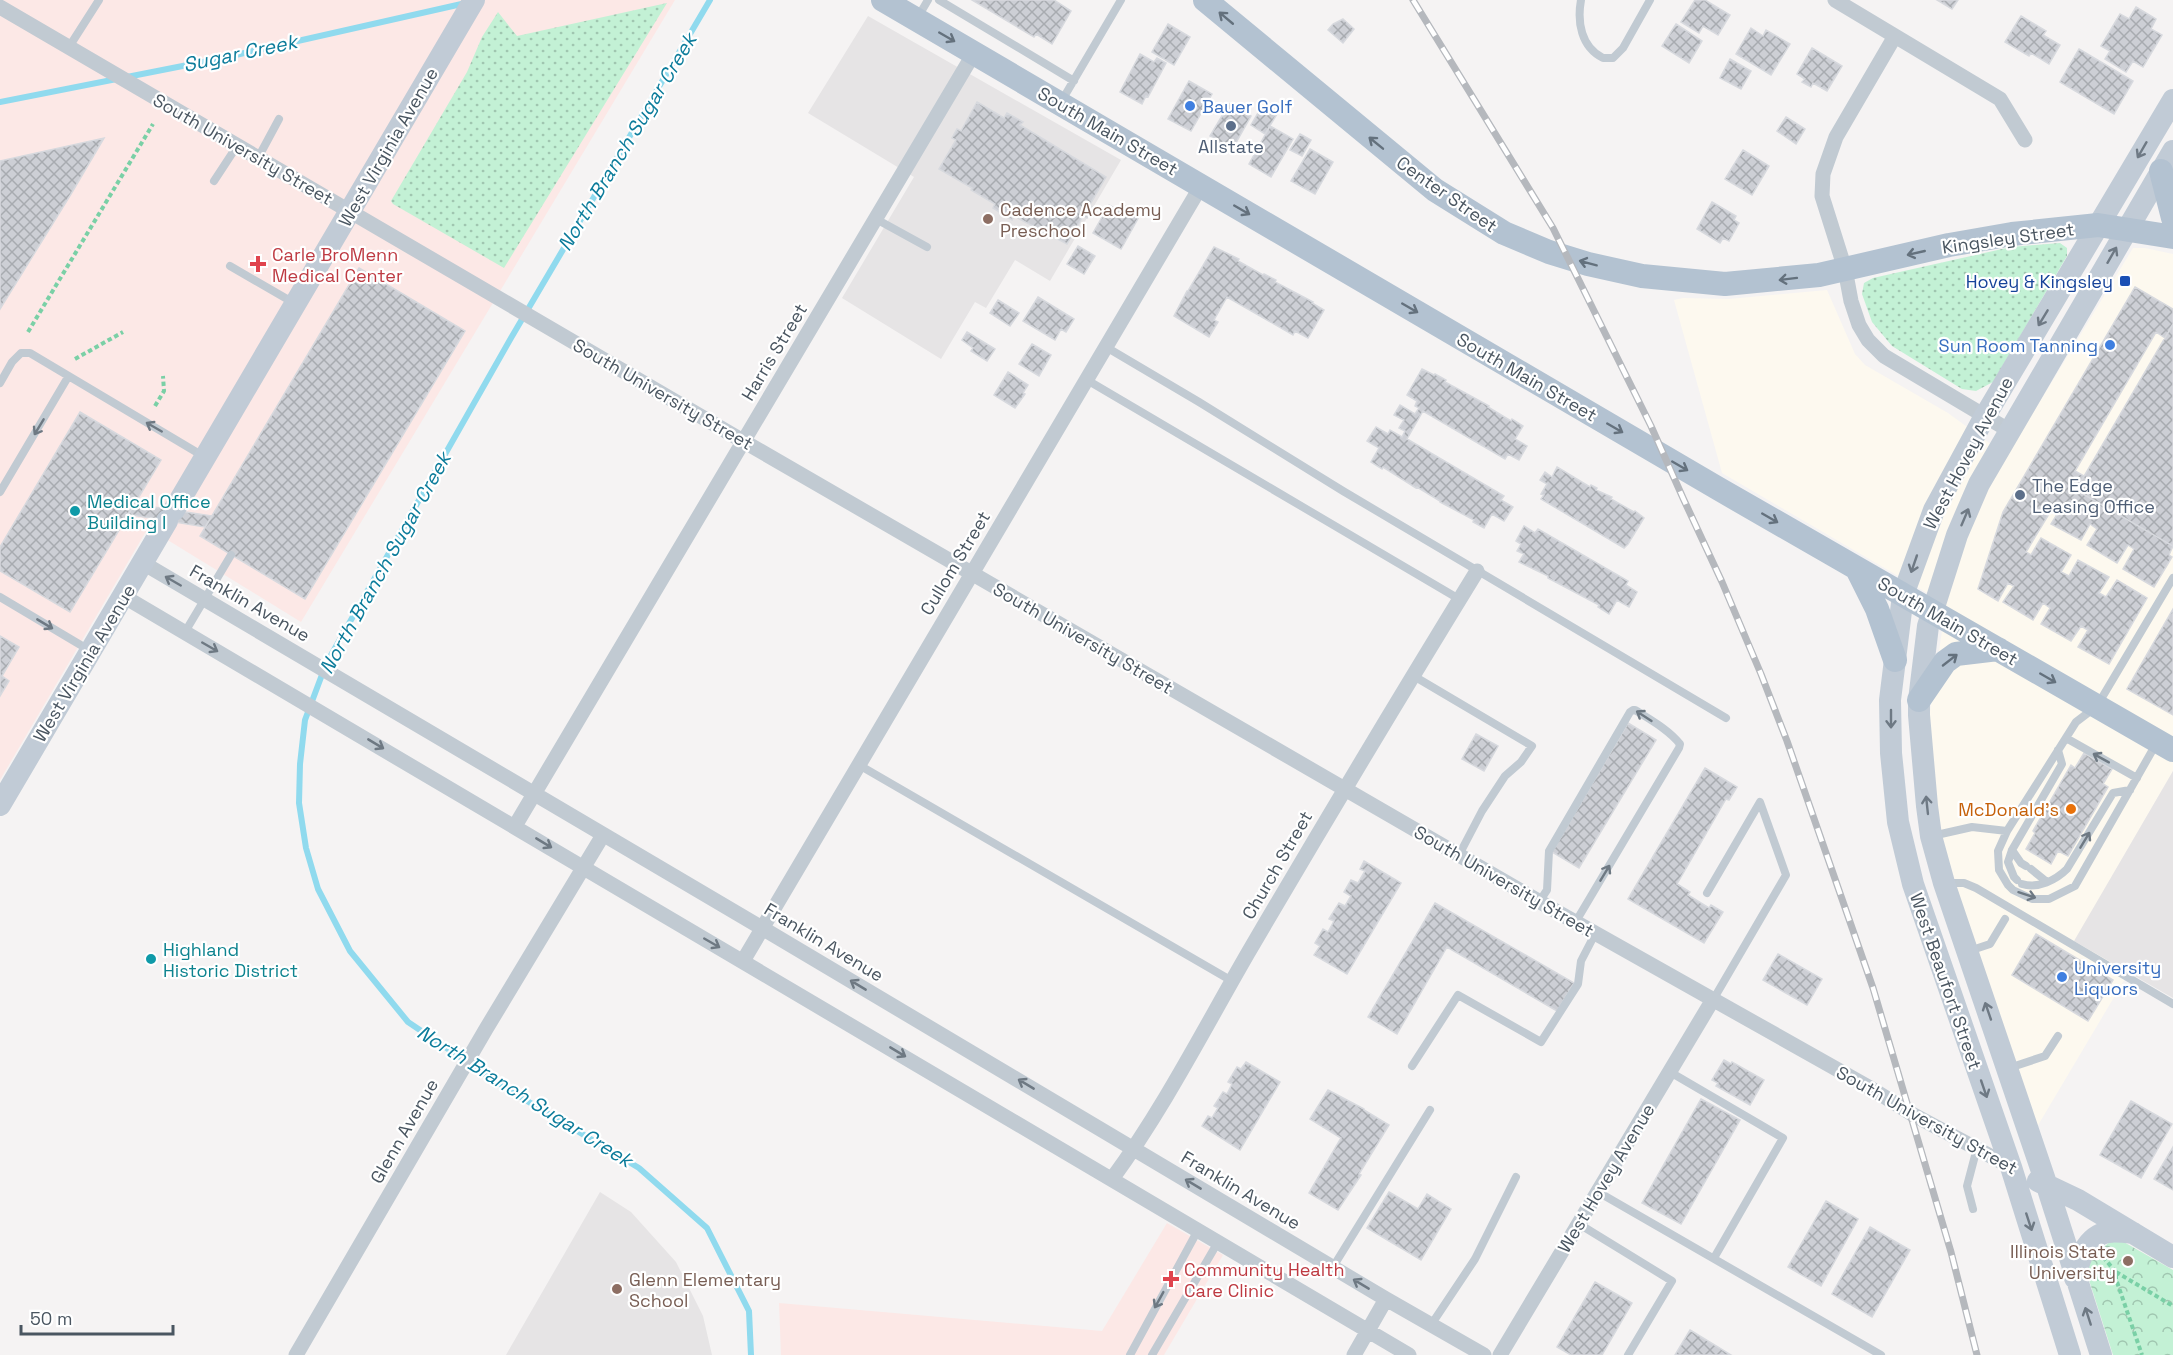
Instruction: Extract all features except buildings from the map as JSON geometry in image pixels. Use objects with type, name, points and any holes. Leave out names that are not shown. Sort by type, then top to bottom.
[{"type":"main road","name":"West Virginia Avenue","points":[[0,805],[474,0]]},
{"type":"main road","name":"South Main Street","points":[[883,0],[922,10],[974,53],[1857,569],[2165,746]]},
{"type":"main road","name":"Center Street","points":[[1205,0],[1435,190],[1504,233],[1549,252],[1588,264],[1642,276],[1725,284],[1780,280],[1845,269]]},
{"type":"main road","name":"West Hovey Avenue","points":[[1903,595],[1934,510],[1985,416],[2173,100]]},
{"type":"main road","name":"West Hovey Avenue","points":[[1932,612],[1957,535],[1979,484],[2167,161]]},
{"type":"main road","points":[[2167,161],[2173,218]]},
{"type":"main road","name":"Kingsley Street","points":[[1845,269],[1949,245],[2012,234],[2098,225],[2173,237]]},
{"type":"main road","points":[[1857,569],[1877,609],[1896,660]]},
{"type":"main road","name":"West Beaufort Street","points":[[1903,595],[1890,700],[1891,753],[1898,822],[1923,917],[2011,1167],[2070,1355]]},
{"type":"main road","name":"West Beaufort Street","points":[[1932,612],[1928,626],[1919,700],[1931,836],[1944,883],[2047,1186],[2084,1280],[2101,1355]]},
{"type":"main road","points":[[1919,700],[1944,662],[1956,654],[1998,650]]},
{"type":"main road","name":"South University Street","points":[[2011,1167],[2078,1200],[2173,1257]]},
{"type":"main road","points":[[2084,1280],[2079,1261],[2085,1248],[2098,1235],[2108,1232],[2133,1233]]},
{"type":"street","points":[[1835,0],[2000,99],[2025,140]]},
{"type":"street","name":"South University Street","points":[[0,7],[1575,923],[1872,1089],[1911,1114],[2011,1167]]},
{"type":"street","points":[[1895,36],[1836,137],[1823,174],[1822,196],[1845,269],[1851,302],[1859,325],[1868,340],[1884,356],[2010,431]]},
{"type":"street","name":"Harris Street","points":[[515,826],[974,53]]},
{"type":"street","name":"Cullom Street","points":[[742,961],[1202,186]]},
{"type":"street","name":"Franklin Avenue","points":[[143,563],[1484,1355]]},
{"type":"street","name":"Church Street","points":[[1112,1179],[1134,1149],[1168,1094],[1412,675],[1477,571]]},
{"type":"street","points":[[123,596],[1409,1355]]},
{"type":"street","name":"Glenn Avenue","points":[[296,1355],[478,1043],[603,835]]},
{"type":"street","name":"West Hovey Avenue","points":[[1500,1355],[1712,1001]]},
{"type":"street","points":[[1354,1355],[1386,1299]]},
{"type":"lane","points":[[69,47],[99,0]]},
{"type":"lane","points":[[939,0],[1074,81]]},
{"type":"lane","points":[[1061,104],[1121,0]]},
{"type":"lane","points":[[1581,0],[1578,16],[1587,45],[1599,56],[1608,58],[1623,48],[1650,0]]},
{"type":"lane","points":[[258,158],[279,119]]},
{"type":"lane","points":[[214,181],[237,146]]},
{"type":"lane","points":[[876,219],[927,247]]},
{"type":"lane","points":[[230,266],[295,304]]},
{"type":"lane","points":[[1106,347],[1726,718]]},
{"type":"lane","points":[[0,383],[12,362],[21,353],[30,354],[204,457]]},
{"type":"lane","points":[[0,492],[68,377]]},
{"type":"lane","points":[[1087,380],[1459,599]]},
{"type":"lane","points":[[185,632],[231,555]]},
{"type":"lane","points":[[2165,746],[2137,778],[2075,886],[2049,899],[2032,899],[2018,893],[2008,885],[1999,870],[1998,851],[2007,831],[2076,722],[2097,706],[2173,578]]},
{"type":"lane","points":[[0,597],[90,651]]},
{"type":"lane","points":[[1412,675],[1532,746],[1521,762],[1504,776],[1459,855]]},
{"type":"lane","points":[[1539,902],[1547,890],[1549,851],[1630,712],[1635,710],[1661,727],[1680,744],[1679,748],[1575,923]]},
{"type":"lane","points":[[2066,738],[2137,778]]},
{"type":"lane","points":[[2058,750],[2062,764],[2012,850],[2008,862],[2019,882],[2036,886],[2059,877],[2067,869],[2113,793],[2130,790]]},
{"type":"lane","points":[[859,765],[1232,981]]},
{"type":"lane","points":[[1707,893],[1760,802],[1786,875],[1712,1001]]},
{"type":"lane","points":[[1931,836],[1972,827],[2007,831]]},
{"type":"lane","points":[[2012,850],[2021,862],[2047,882]]},
{"type":"lane","points":[[1944,883],[1964,883],[1976,888],[2173,1004]]},
{"type":"lane","points":[[1967,952],[1990,944],[2006,919]]},
{"type":"lane","points":[[1412,1066],[1458,995],[1541,1042],[1578,984],[1581,961],[1595,934]]},
{"type":"lane","points":[[2007,1068],[2045,1056],[2058,1036]]},
{"type":"lane","points":[[1670,1072],[1783,1138],[1714,1258]]},
{"type":"lane","points":[[1333,1267],[1430,1110]]},
{"type":"lane","points":[[1973,1209],[1967,1186],[1977,1148]]},
{"type":"lane","points":[[1431,1324],[1475,1259],[1516,1177]]},
{"type":"lane","points":[[1598,1192],[1881,1355]]},
{"type":"lane","points":[[1579,1224],[1672,1281],[1628,1355]]},
{"type":"lane","points":[[1130,1355],[1198,1230]]},
{"type":"lane","points":[[1152,1355],[1218,1242]]},
{"type":"path","points":[[28,332],[153,124]]},
{"type":"path","points":[[75,359],[123,332]]},
{"type":"path","points":[[155,406],[164,391],[164,376]]},
{"type":"path","points":[[2097,1249],[2116,1272],[2173,1306]]},
{"type":"path","points":[[2084,1280],[2116,1272]]},
{"type":"path","points":[[2116,1272],[2116,1279],[2142,1355]]},
{"type":"shaded area","name":"Carle BroMenn Medical Center","points":[[0,0],[675,0],[301,622],[148,528],[0,780]]},
{"type":"shaded area","name":"Cadence Academy Preschool","points":[[868,16],[1121,160],[1050,281],[1015,260],[986,308],[975,302],[941,359],[842,298],[914,177],[808,113]]},
{"type":"shaded area","points":[[2133,248],[2173,254],[2173,771],[2075,941],[2129,972],[2037,1127],[1959,895],[1936,818],[1928,725],[1946,604],[1722,473],[1674,300],[1683,298],[1729,299],[1827,290],[1855,354],[1865,365],[1948,413],[2007,456]]},
{"type":"shaded area","points":[[2173,771],[2173,998],[2074,941]]},
{"type":"shaded area","name":"Glenn Elementary School","points":[[600,1192],[631,1212],[676,1262],[703,1316],[712,1355],[506,1355]]},
{"type":"shaded area","name":"Community Health Care Clinic","points":[[1167,1223],[1223,1255],[1164,1355],[781,1355],[779,1303],[1102,1331]]},
{"type":"green space","points":[[667,3],[504,268],[393,204],[391,201],[467,72],[482,37],[498,12],[517,36]]},
{"type":"green space","points":[[2060,243],[2067,248],[2067,256],[1993,382],[1976,391],[1962,389],[1892,346],[1872,322],[1862,294],[1864,283],[1873,278],[2011,247]]},
{"type":"green space","name":"Illinois State University","points":[[2111,1241],[2122,1241],[2173,1270],[2173,1355],[2113,1355],[2089,1280],[2089,1259]]},
{"type":"waterway","name":"North Branch Sugar Creek","points":[[710,0],[511,338],[326,664],[305,720],[300,764],[299,803],[306,848],[318,889],[350,951],[408,1022],[509,1090],[639,1168],[707,1228],[749,1311],[751,1355]]},
{"type":"waterway","name":"Sugar Creek","points":[[0,102],[218,59],[466,3]]},
{"type":"railway","points":[[1413,0],[1553,228],[1651,426],[1761,674],[1787,741],[1873,988],[1951,1252],[1977,1355]]},
{"type":"place","name":"Bauer Golf","points":[[1190,106]]},
{"type":"place","name":"Allstate","points":[[1231,126]]},
{"type":"place","name":"Cadence Academy Preschool","points":[[988,219]]},
{"type":"place","name":"Carle BroMenn Medical Center","points":[[258,264]]},
{"type":"place","name":"Hovey & Kingsley","points":[[2125,281]]},
{"type":"place","name":"Sun Room Tanning","points":[[2110,345]]},
{"type":"place","name":"The Edge Leasing Office","points":[[2020,495]]},
{"type":"place","name":"Medical Office Building I","points":[[75,511]]},
{"type":"place","name":"McDonald's","points":[[2071,809]]},
{"type":"place","name":"Highland Historic District","points":[[151,959]]},
{"type":"place","name":"University Liquors","points":[[2062,977]]},
{"type":"place","name":"Illinois State University","points":[[2128,1261]]},
{"type":"place","name":"Community Health Care Clinic","points":[[1171,1279]]},
{"type":"place","name":"Glenn Elementary School","points":[[617,1289]]}]
